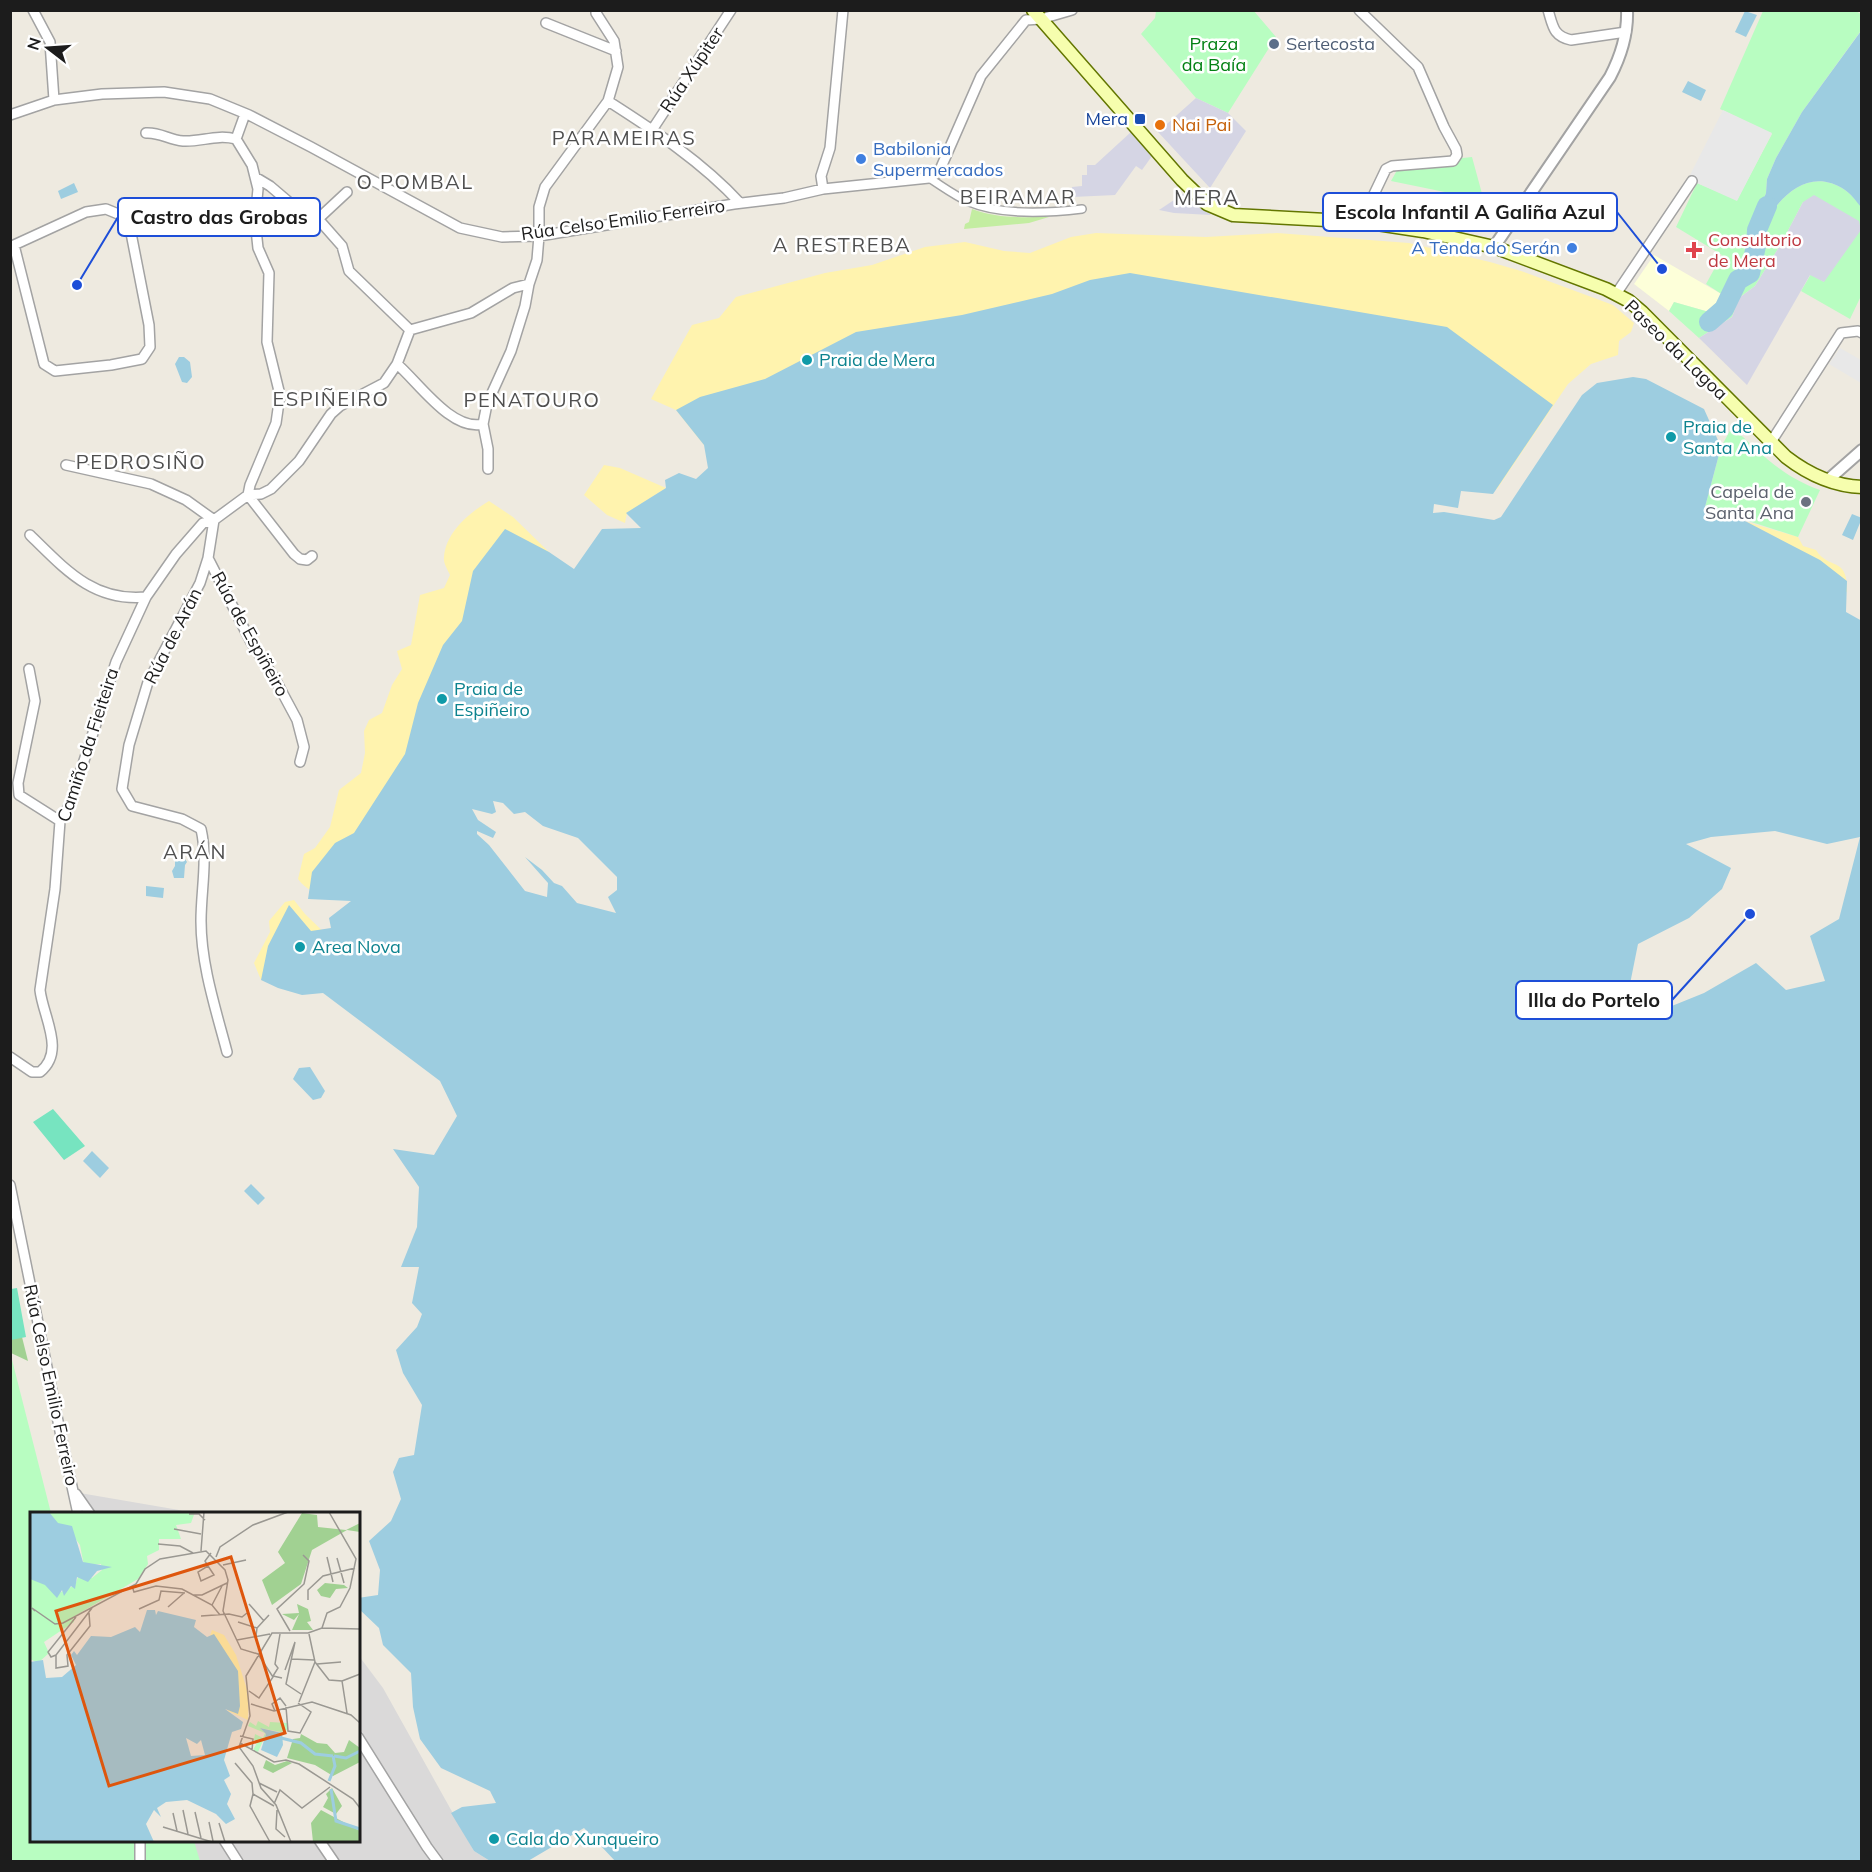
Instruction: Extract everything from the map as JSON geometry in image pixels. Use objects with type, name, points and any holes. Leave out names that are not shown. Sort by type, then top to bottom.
[{"type":"main road","name":"Paseo da Lagoa","points":[[1037,15],[1191,190],[1207,204],[1233,215],[1364,222],[1423,231],[1494,247],[1616,294],[1642,312],[1771,442],[1805,471],[1828,480],[1862,487]]},
{"type":"street","points":[[33,10],[50,42],[54,100]]},
{"type":"street","name":"Rúa Xúpiter","points":[[652,130],[732,10]]},
{"type":"street","points":[[823,189],[821,176],[830,148],[843,10]]},
{"type":"street","points":[[1072,10],[1037,15],[1026,20],[981,76],[939,171],[929,178],[969,202],[990,208],[1055,212],[1082,209]]},
{"type":"street","points":[[1359,10],[1418,67],[1457,155],[1453,160],[1392,166],[1386,169],[1365,213],[1364,222]]},
{"type":"street","points":[[1548,10],[1557,34],[1562,38],[1626,33]]},
{"type":"street","points":[[1494,247],[1610,77],[1618,62],[1626,33],[1627,10]]},
{"type":"street","points":[[488,470],[488,449],[483,424],[487,404],[511,351],[537,260],[540,236],[539,207],[544,187],[608,101],[618,67],[614,41],[596,13]]},
{"type":"street","points":[[546,23],[616,51]]},
{"type":"street","name":"Rúa Celso Emilio Ferreiro","points":[[10,116],[54,100],[102,94],[164,92],[210,99],[311,147],[460,228],[502,237],[540,236],[740,203],[784,198],[823,189],[929,178]]},
{"type":"street","points":[[608,101],[652,130],[720,182],[740,203]]},
{"type":"street","points":[[236,139],[245,114]]},
{"type":"street","points":[[146,133],[158,132],[172,139],[185,141],[224,136],[236,139],[252,165],[258,189],[255,220],[258,248],[269,273],[267,342],[280,395],[276,423],[248,495],[294,554],[300,559],[307,560],[312,556]]},
{"type":"street","points":[[255,177],[290,203],[312,212],[342,246],[349,271],[410,330]]},
{"type":"street","points":[[1616,294],[1692,181]]},
{"type":"street","points":[[318,219],[347,192]]},
{"type":"street","points":[[106,209],[123,216],[130,228],[149,325],[150,347],[142,359],[55,371],[44,364],[12,246],[86,212],[106,209]]},
{"type":"street","points":[[410,330],[471,313],[513,288],[529,284]]},
{"type":"street","points":[[66,465],[151,484],[186,500],[214,520],[248,495],[261,494],[271,489],[299,461],[331,414],[340,406],[384,383],[397,364],[410,330]]},
{"type":"street","points":[[1771,442],[1840,333],[1858,331],[1862,333]]},
{"type":"street","points":[[397,364],[453,418],[467,425],[483,424]]},
{"type":"street","points":[[1828,480],[1862,450]]},
{"type":"street","name":"Rúa de Espiñeiro","points":[[214,520],[208,558],[251,642],[275,679],[297,720],[304,747],[300,762]]},
{"type":"street","name":"Camiño da Fieiteira","points":[[10,1057],[32,1072],[40,1072],[48,1062],[52,1046],[51,1034],[40,990],[55,889],[60,821],[70,804],[116,662],[146,597],[190,536],[203,523],[214,520]]},
{"type":"street","points":[[30,535],[72,576],[86,585],[130,599],[146,597]]},
{"type":"street","name":"Rúa de Arán","points":[[208,558],[200,583],[148,682],[129,745],[122,789],[132,806],[182,819],[201,829],[204,844],[201,921],[204,953],[227,1052]]},
{"type":"street","points":[[29,669],[35,701],[18,783],[19,795],[60,821]]},
{"type":"street","name":"Rúa Celso Emilio Ferreiro","points":[[10,1185],[78,1512]]},
{"type":"street","points":[[74,1492],[89,1512]]},
{"type":"street","points":[[360,1740],[438,1862]]},
{"type":"street","points":[[140,1842],[140,1862]]},
{"type":"street","points":[[225,1842],[238,1862]]},
{"type":"street","points":[[320,1842],[334,1862]]},
{"type":"shaded area","points":[[1196,98],[1228,113],[1246,131],[1210,188],[1158,132]]},
{"type":"shaded area","points":[[1723,110],[1772,133],[1737,201],[1688,179]]},
{"type":"shaded area","points":[[1131,132],[1152,156],[1142,170],[1136,166],[1115,195],[1072,197],[1072,187],[1082,186],[1082,175],[1087,175],[1087,165],[1095,165]]},
{"type":"shaded area","points":[[1183,194],[1211,215],[1159,210]]},
{"type":"shaded area","points":[[1814,195],[1859,221],[1861,230],[1824,282],[1810,275],[1747,385],[1699,338],[1732,317],[1739,298],[1755,286],[1803,202]]},
{"type":"shaded area","points":[[1654,255],[1723,295],[1709,312],[1674,302],[1669,311],[1634,284]]},
{"type":"shaded area","points":[[1840,348],[1861,360],[1861,383],[1829,364]]},
{"type":"shaded area","points":[[74,1492],[184,1512],[79,1512]]},
{"type":"shaded area","points":[[360,1657],[383,1688],[474,1851],[490,1861],[148,1861],[143,1842],[360,1842]]},
{"type":"green space","name":"Praza da Baía","points":[[1253,10],[1276,37],[1228,113],[1196,98],[1141,34],[1155,18],[1156,11]]},
{"type":"green space","points":[[1854,10],[1861,14],[1860,32],[1802,112],[1776,158],[1767,179],[1766,193],[1756,219],[1755,229],[1760,231],[1784,197],[1806,184],[1818,181],[1831,183],[1845,190],[1862,207],[1861,296],[1850,319],[1801,291],[1811,274],[1824,282],[1803,202],[1755,286],[1739,298],[1732,317],[1699,338],[1669,311],[1674,302],[1709,312],[1723,295],[1706,284],[1722,255],[1676,227],[1697,183],[1737,200],[1772,134],[1720,109],[1763,11]]},
{"type":"green space","points":[[1472,157],[1487,212],[1480,213],[1474,198],[1391,181],[1400,165]]},
{"type":"green space","points":[[972,209],[1001,216],[1049,217],[1029,223],[964,229],[965,224],[969,222]]},
{"type":"green space","points":[[1732,427],[1783,471],[1820,490],[1798,537],[1705,507],[1721,447]]},
{"type":"green space","points":[[53,1109],[85,1146],[64,1160],[33,1122]]},
{"type":"green space","points":[[17,1288],[26,1337],[11,1340],[11,1289]]},
{"type":"green space","points":[[11,1333],[22,1337],[28,1361],[11,1353]]},
{"type":"green space","points":[[10,1352],[51,1512],[30,1512],[30,1842],[194,1842],[200,1861],[11,1861]]},
{"type":"sand","points":[[1096,233],[1206,237],[1277,233],[1409,243],[1521,271],[1613,305],[1634,323],[1631,332],[1619,341],[1618,355],[1591,364],[1568,384],[1497,489],[704,445],[676,410],[651,399],[692,325],[719,318],[736,297],[825,273],[872,265],[925,247],[965,242],[1004,251],[1030,253],[1071,237]]},
{"type":"sand","points":[[604,465],[620,468],[666,488],[627,513],[625,523],[607,515],[584,495]]},
{"type":"sand","points":[[489,501],[513,517],[552,555],[332,896],[313,892],[298,879],[304,854],[315,848],[330,827],[339,790],[361,773],[365,753],[364,731],[369,720],[382,713],[392,685],[402,669],[397,651],[411,645],[420,595],[444,588],[450,575],[444,559],[449,539],[466,517]]},
{"type":"sand","points":[[1747,522],[1798,537],[1803,546],[1816,550],[1826,560],[1841,568],[1846,580],[1847,592],[1742,535]]},
{"type":"sand","name":"Area Nova","points":[[294,900],[337,945],[272,983],[261,980],[254,963],[270,932],[269,921],[285,902]]},
{"type":"water","points":[[1745,11],[1757,15],[1746,37],[1735,32]]},
{"type":"water","points":[[1861,31],[1861,207],[1847,192],[1831,183],[1818,181],[1795,189],[1784,197],[1760,231],[1755,230],[1756,219],[1766,193],[1767,179],[1776,158],[1802,112]]},
{"type":"water","points":[[1688,81],[1706,90],[1701,101],[1682,92]]},
{"type":"water","points":[[74,183],[78,192],[61,199],[58,191]]},
{"type":"water","points":[[1130,273],[1447,327],[1553,405],[1493,494],[1461,491],[1458,508],[1434,504],[1433,513],[1444,512],[1494,520],[1501,517],[1582,395],[1597,383],[1633,377],[1646,379],[1704,409],[1721,447],[1705,507],[1747,522],[1820,560],[1847,581],[1846,612],[1862,621],[1861,1861],[616,1862],[584,1828],[528,1861],[490,1861],[474,1851],[451,1813],[462,1807],[496,1803],[490,1791],[441,1768],[420,1739],[413,1707],[411,1673],[383,1645],[379,1628],[360,1610],[360,1598],[378,1595],[380,1570],[369,1541],[391,1521],[401,1499],[393,1472],[399,1458],[414,1455],[422,1405],[403,1373],[396,1350],[417,1327],[422,1314],[412,1303],[419,1267],[401,1267],[417,1227],[419,1187],[393,1149],[434,1155],[457,1116],[440,1081],[323,993],[302,995],[261,980],[268,946],[289,905],[311,931],[331,928],[329,918],[351,901],[308,899],[312,872],[335,843],[354,833],[405,754],[418,703],[443,645],[462,621],[473,571],[505,529],[549,552],[574,569],[602,529],[641,528],[626,513],[666,488],[665,480],[679,473],[696,479],[708,468],[704,445],[676,410],[700,397],[765,379],[856,332],[962,315],[1052,294],[1090,280]],"holes":[[[493,801],[503,803],[514,814],[525,812],[543,826],[578,838],[617,877],[617,890],[608,897],[616,913],[577,903],[562,886],[554,883],[525,857],[548,883],[547,897],[525,891],[489,845],[477,834],[477,831],[493,838],[496,832],[478,820],[472,809],[492,814],[496,812]],[[1775,831],[1827,844],[1860,837],[1839,919],[1810,936],[1825,981],[1786,990],[1756,963],[1704,993],[1657,1012],[1630,984],[1638,944],[1689,918],[1722,889],[1731,868],[1686,844],[1711,837]]]},
{"type":"water","points":[[179,357],[184,357],[190,362],[192,377],[187,383],[182,382],[175,364]]},
{"type":"water","points":[[1852,514],[1862,518],[1853,540],[1842,535]]},
{"type":"water","points":[[175,859],[185,859],[187,862],[184,878],[174,878],[172,871]]},
{"type":"water","points":[[146,886],[164,888],[163,898],[146,896]]},
{"type":"water","points":[[310,1067],[325,1091],[321,1098],[313,1100],[293,1079],[299,1068]]},
{"type":"water","points":[[92,1151],[109,1168],[100,1178],[83,1161]]},
{"type":"water","points":[[251,1184],[265,1198],[258,1205],[244,1191]]},
{"type":"waterway","points":[[1709,322],[1724,309],[1738,280],[1750,273],[1757,230],[1767,206]]},
{"type":"place","name":"Sertecosta","points":[[1274,44]]},
{"type":"place","name":"Mera","points":[[1140,119]]},
{"type":"place","name":"Nai Pai","points":[[1160,125]]},
{"type":"place","name":"Babilonia Supermercados","points":[[861,159]]},
{"type":"place","name":"A Tenda do Serán","points":[[1572,248]]},
{"type":"place","name":"Consultorio de Mera","points":[[1694,250]]},
{"type":"place","name":"Escola Infantil A Galiña Azul","points":[[1662,269]]},
{"type":"place","name":"Castro das Grobas","points":[[77,285]]},
{"type":"place","name":"Praia de Mera","points":[[807,360]]},
{"type":"place","name":"Praia de Santa Ana","points":[[1671,437]]},
{"type":"place","name":"Capela de Santa Ana","points":[[1806,502]]},
{"type":"place","name":"Praia de Espiñeiro","points":[[442,699]]},
{"type":"place","name":"Illa do Portelo","points":[[1750,914]]},
{"type":"place","name":"Area Nova","points":[[300,947]]},
{"type":"place","name":"Cala do Xunqueiro","points":[[494,1839]]},
{"type":"district","name":"PARAMEIRAS","points":[[624,138]]},
{"type":"district","name":"O POMBAL","points":[[415,182]]},
{"type":"district","name":"BEIRAMAR","points":[[1018,197]]},
{"type":"district","name":"MERA","points":[[1207,198]]},
{"type":"district","name":"A RESTREBA","points":[[842,245]]},
{"type":"district","name":"ESPIÑEIRO","points":[[331,399]]},
{"type":"district","name":"PENATOURO","points":[[532,400]]},
{"type":"district","name":"PEDROSIÑO","points":[[141,462]]},
{"type":"district","name":"ARÁN","points":[[195,852]]}]
